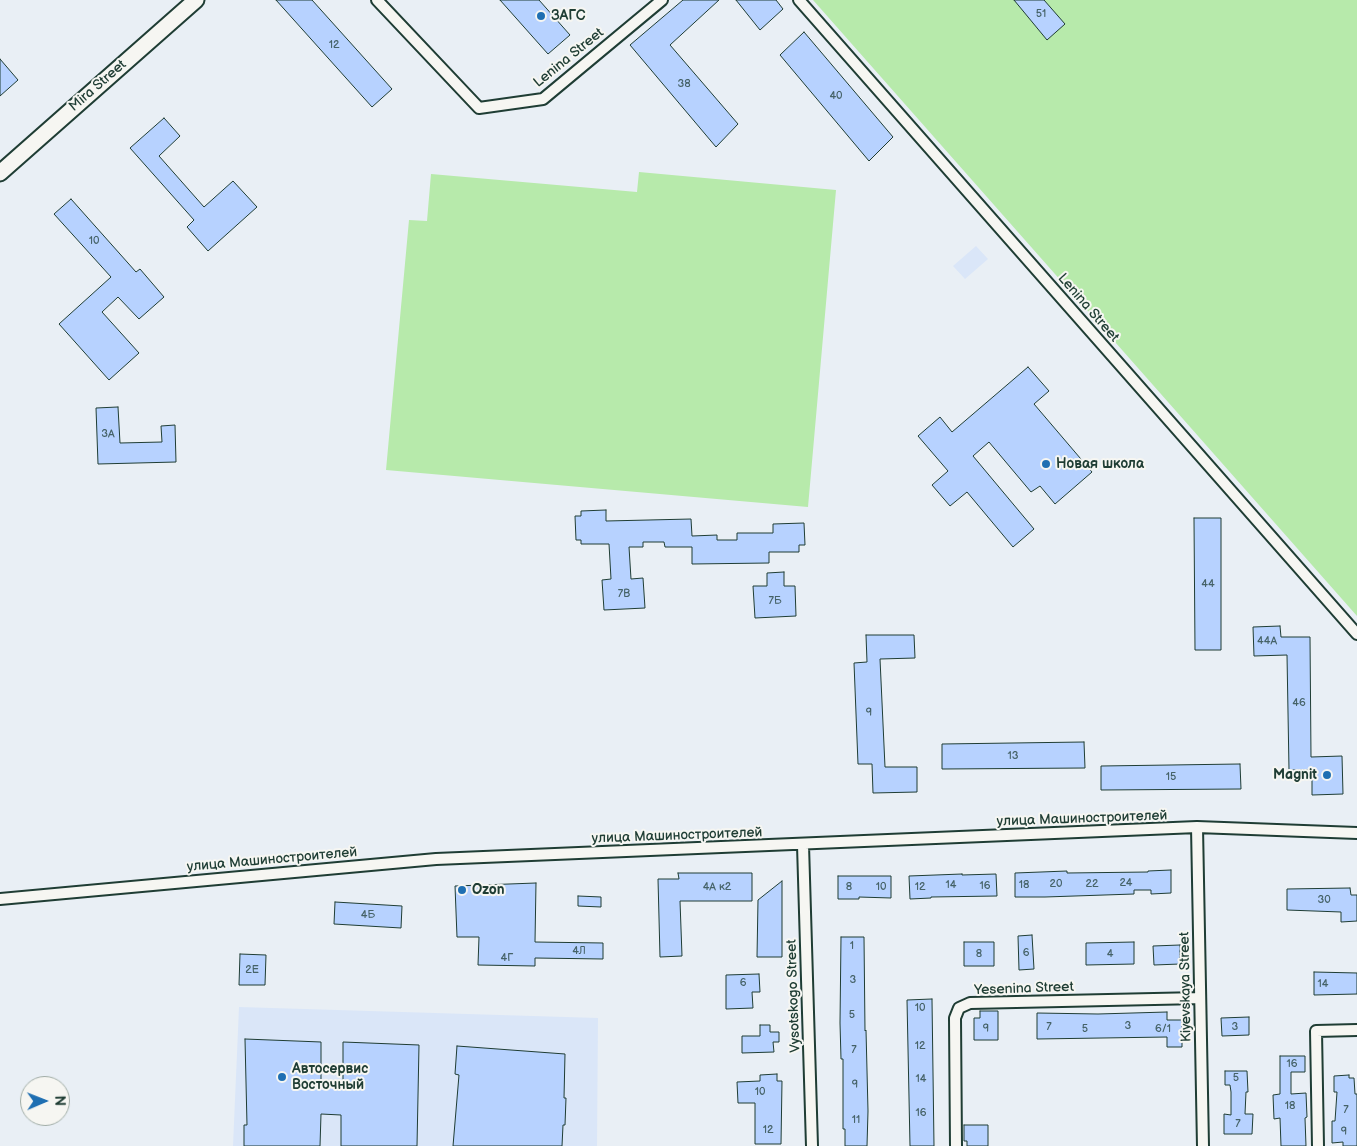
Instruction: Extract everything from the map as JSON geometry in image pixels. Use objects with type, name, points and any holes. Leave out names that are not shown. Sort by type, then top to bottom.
[{"type":"street","name":"Mira Street","points":[[0,173],[196,0]]},
{"type":"street","name":"Lenina Street","points":[[377,0],[479,108],[543,99],[662,0]]},
{"type":"street","name":"Lenina Street","points":[[799,0],[1357,634]]},
{"type":"street","name":"улица Машиностроителей","points":[[0,899],[436,859],[1197,827],[1357,833]]},
{"type":"street","name":"Kiyevskaya Street","points":[[1197,827],[1203,1146]]},
{"type":"street","name":"Vysotskogo Street","points":[[803,845],[812,1146]]},
{"type":"street","name":"Yesenina Street","points":[[956,1146],[955,1018],[959,1008],[970,1003],[1200,998]]},
{"type":"street","points":[[1318,1146],[1316,1031],[1357,1030]]},
{"type":"shaded area","points":[[976,246],[988,259],[965,279],[953,266]]},
{"type":"shaded area","points":[[239,1007],[598,1018],[597,1146],[233,1146]]},
{"type":"green space","points":[[813,0],[1357,0],[1357,616]]},
{"type":"green space","points":[[639,172],[836,190],[808,507],[386,470],[409,220],[427,221],[431,174],[637,192]]},
{"type":"building","points":[[276,0],[312,0],[392,89],[372,107]]},
{"type":"building","points":[[500,0],[539,0],[570,35],[548,54]]},
{"type":"building","points":[[683,0],[719,0],[670,45],[738,124],[716,147],[630,45]]},
{"type":"building","points":[[736,0],[776,0],[783,9],[760,30]]},
{"type":"building","points":[[1014,0],[1044,0],[1065,24],[1047,40]]},
{"type":"building","points":[[804,32],[893,137],[869,161],[780,55]]},
{"type":"building","points":[[0,59],[18,80],[0,96]]},
{"type":"building","points":[[164,118],[180,136],[159,156],[204,207],[233,181],[257,207],[208,251],[187,227],[194,220],[130,148]]},
{"type":"building","points":[[71,199],[136,272],[140,269],[164,297],[139,319],[118,297],[102,312],[139,353],[109,380],[59,324],[111,277],[54,214]]},
{"type":"building","name":"Новая школа","points":[[1028,367],[1049,391],[1034,404],[1092,472],[1055,504],[1040,486],[1031,492],[989,442],[973,456],[1034,529],[1013,547],[967,492],[950,506],[932,485],[948,471],[918,436],[940,417],[952,432]]},
{"type":"building","points":[[118,407],[120,443],[162,442],[161,426],[175,425],[176,462],[98,464],[96,408]]},
{"type":"building","points":[[606,510],[606,521],[691,519],[692,536],[717,535],[717,540],[737,540],[737,533],[773,533],[773,524],[804,523],[805,545],[799,545],[799,552],[769,552],[769,563],[692,564],[692,547],[665,547],[664,542],[643,542],[643,547],[629,547],[631,579],[643,578],[645,608],[604,610],[602,580],[611,579],[609,544],[581,544],[581,540],[576,540],[575,516],[581,516],[581,511]]},
{"type":"building","points":[[1194,518],[1221,518],[1221,650],[1195,650]]},
{"type":"building","points":[[784,572],[784,586],[795,586],[796,616],[755,618],[753,586],[767,586],[767,573]]},
{"type":"building","points":[[1280,626],[1281,637],[1310,637],[1311,757],[1342,756],[1343,794],[1312,795],[1312,770],[1289,770],[1287,655],[1254,656],[1253,627]]},
{"type":"building","points":[[866,635],[914,635],[915,658],[880,659],[885,767],[917,767],[917,792],[873,793],[872,764],[858,764],[854,663],[867,662]]},
{"type":"building","points":[[1084,742],[1085,768],[942,769],[942,744]]},
{"type":"building","points":[[1240,764],[1241,789],[1101,790],[1101,766]]},
{"type":"building","points":[[1171,870],[1171,893],[1151,894],[1151,890],[1134,890],[1134,894],[1015,897],[1015,873],[1067,871],[1067,873],[1148,872]]},
{"type":"building","points":[[678,873],[752,873],[752,901],[680,901],[682,956],[660,957],[658,879],[679,879]]},
{"type":"building","points":[[996,874],[997,896],[910,899],[909,876]]},
{"type":"building","points":[[838,876],[891,876],[891,898],[859,897],[859,899],[838,899]]},
{"type":"building","points":[[782,881],[782,957],[757,957],[758,900]]},
{"type":"building","points":[[536,883],[535,942],[603,943],[603,959],[535,958],[535,966],[478,965],[479,937],[457,937],[455,886]]},
{"type":"building","points":[[1350,888],[1351,895],[1357,895],[1357,921],[1341,922],[1341,912],[1287,910],[1287,889]]},
{"type":"building","points":[[578,896],[601,897],[601,907],[578,906]]},
{"type":"building","points":[[335,902],[402,906],[401,928],[334,924]]},
{"type":"building","points":[[1032,935],[1034,969],[1019,970],[1018,936]]},
{"type":"building","points":[[841,937],[864,937],[868,1111],[867,1146],[845,1146],[845,1129],[843,1129],[843,1059],[841,1059],[840,1023]]},
{"type":"building","points":[[964,942],[994,942],[994,966],[964,966]]},
{"type":"building","points":[[1134,942],[1134,964],[1086,965],[1086,943]]},
{"type":"building","points":[[1180,945],[1180,964],[1154,965],[1153,946]]},
{"type":"building","points":[[240,954],[266,955],[265,985],[239,985]]},
{"type":"building","points":[[1314,972],[1357,973],[1357,994],[1314,995]]},
{"type":"building","points":[[759,974],[760,992],[752,992],[753,1008],[726,1009],[726,975]]},
{"type":"building","points":[[932,999],[934,1146],[910,1146],[907,1000]]},
{"type":"building","points":[[980,1011],[998,1011],[998,1040],[974,1040],[974,1018],[980,1018]]},
{"type":"building","points":[[1167,1012],[1167,1020],[1182,1020],[1182,1047],[1167,1047],[1167,1037],[1037,1039],[1037,1013]]},
{"type":"building","points":[[1249,1017],[1249,1035],[1222,1036],[1221,1018]]},
{"type":"building","points":[[760,1025],[770,1025],[770,1032],[779,1032],[779,1042],[773,1042],[774,1052],[742,1053],[742,1036],[760,1036]]},
{"type":"building","points":[[245,1039],[321,1042],[321,1086],[342,1087],[343,1042],[419,1045],[417,1146],[341,1146],[341,1115],[321,1114],[320,1146],[244,1146],[244,1125],[247,1125]]},
{"type":"building","points":[[457,1046],[565,1054],[564,1098],[566,1098],[562,1146],[453,1146],[459,1075],[455,1074]]},
{"type":"building","points":[[1280,1056],[1305,1056],[1305,1072],[1291,1072],[1291,1094],[1306,1093],[1306,1146],[1281,1146],[1280,1118],[1274,1119],[1273,1095],[1280,1094]]},
{"type":"building","points":[[1225,1071],[1247,1071],[1248,1092],[1246,1092],[1245,1114],[1253,1114],[1252,1134],[1224,1134],[1224,1114],[1231,1115],[1231,1092],[1230,1085],[1225,1085]]},
{"type":"building","points":[[777,1074],[777,1081],[782,1081],[781,1144],[755,1144],[755,1103],[738,1103],[737,1082],[760,1081],[760,1075]]},
{"type":"building","points":[[1349,1075],[1349,1078],[1354,1078],[1355,1094],[1357,1094],[1357,1146],[1343,1146],[1343,1142],[1332,1143],[1332,1121],[1335,1121],[1337,1092],[1334,1092],[1334,1076]]},
{"type":"building","points":[[964,1125],[988,1125],[988,1146],[967,1146],[967,1141],[964,1141]]},
{"type":"place","name":"ЗАГС","points":[[541,16]]},
{"type":"place","name":"Новая школа","points":[[1046,464]]},
{"type":"place","name":"Magnit","points":[[1327,775]]},
{"type":"place","name":"Ozon","points":[[462,890]]},
{"type":"place","name":"Автосервис Восточный","points":[[282,1077]]}]
